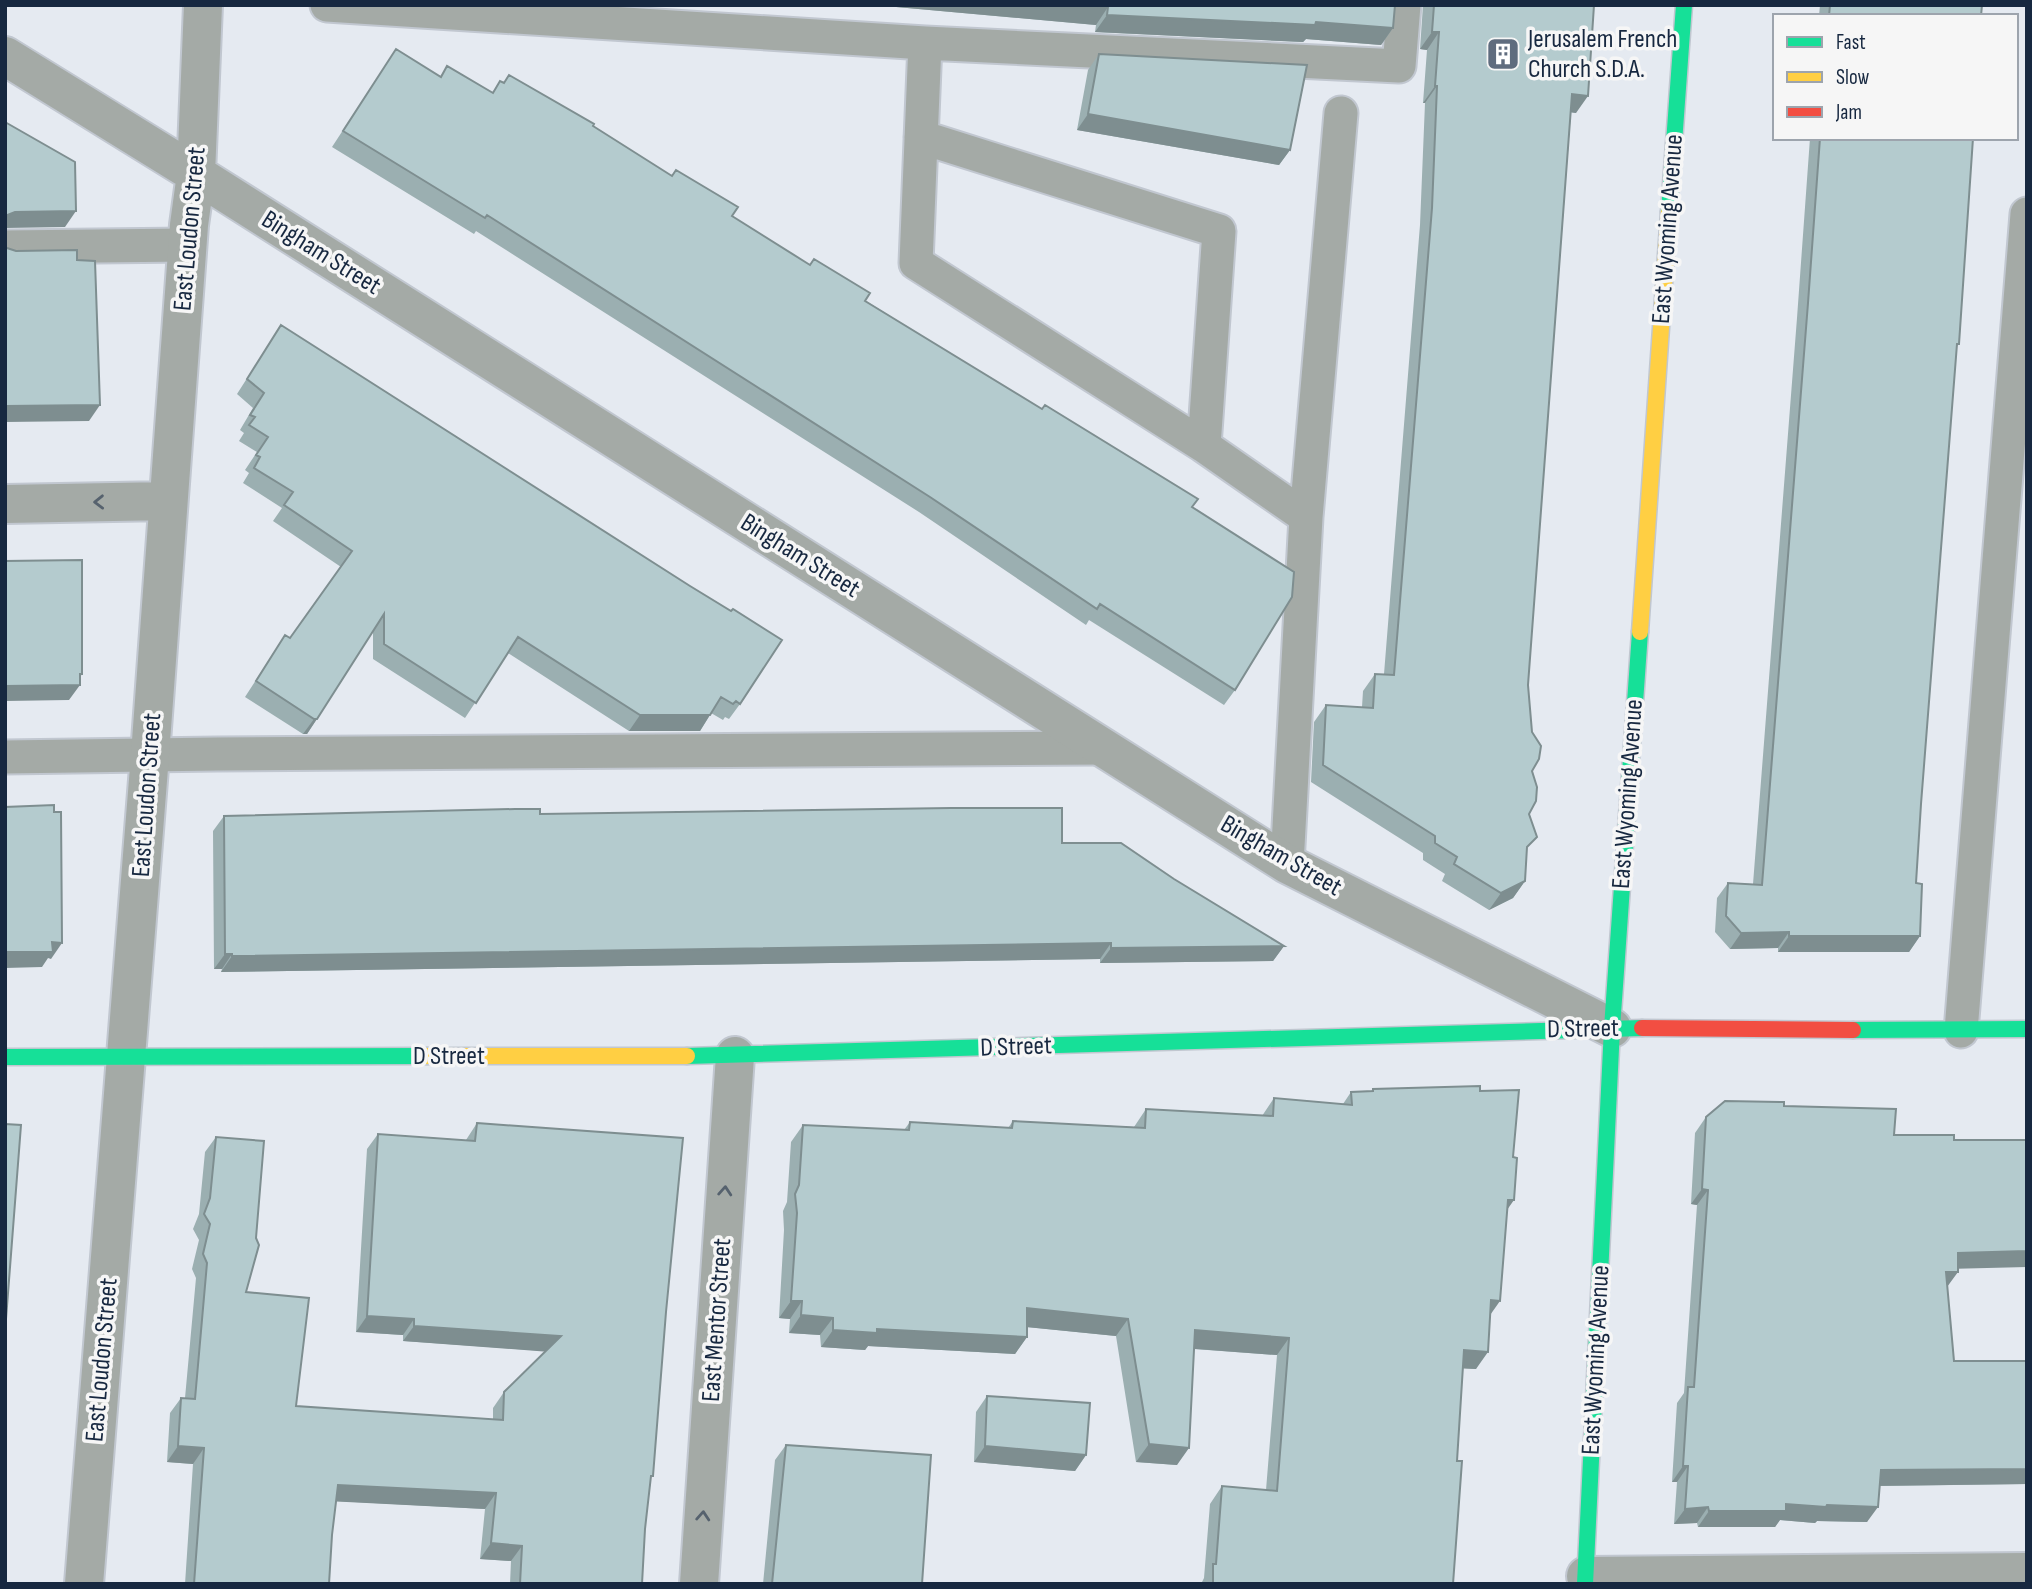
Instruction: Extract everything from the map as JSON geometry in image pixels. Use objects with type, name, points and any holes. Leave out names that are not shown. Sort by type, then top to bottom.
[{"type":"street","name":"East Loudon Street","points":[[84,1584],[127,1057],[167,501],[196,174],[203,5]]},
{"type":"street","name":"East Wyoming Avenue","points":[[1586,1580],[1612,1028],[1684,5]]},
{"type":"street","name":"Bingham Street","points":[[5,56],[1287,864],[1612,1028]]},
{"type":"street","points":[[5,504],[167,501]]},
{"type":"street","name":"D Street","points":[[5,1057],[735,1056],[1612,1028],[1961,1031],[2027,1029]]},
{"type":"street","name":"East Mentor Street","points":[[699,1584],[735,1056]]},
{"type":"street","points":[[1586,1580],[2027,1572]]},
{"type":"lane","points":[[327,5],[925,43],[1399,65],[1404,5]]},
{"type":"lane","points":[[925,43],[916,263],[1204,446],[1306,517]]},
{"type":"lane","points":[[1287,864],[1306,517],[1341,113]]},
{"type":"lane","points":[[921,137],[1219,231],[1204,446]]},
{"type":"lane","points":[[1961,1031],[2027,214]]},
{"type":"lane","points":[[5,247],[188,245]]},
{"type":"lane","points":[[5,757],[1103,748]]},
{"type":"building","points":[[1082,5],[1395,5],[1393,28],[1316,22],[1315,25],[1107,15],[1108,7]]},
{"type":"building","points":[[1434,5],[1594,5],[1588,96],[1572,94],[1528,685],[1532,732],[1541,746],[1539,759],[1532,771],[1537,787],[1536,801],[1529,814],[1537,837],[1527,847],[1525,881],[1501,893],[1454,864],[1457,857],[1435,843],[1435,836],[1323,765],[1326,705],[1373,708],[1375,674],[1394,675],[1432,208],[1439,32],[1432,32]]},
{"type":"building","points":[[1830,5],[1982,5],[1981,14],[1829,14]]},
{"type":"building","points":[[396,49],[441,77],[447,66],[493,93],[500,81],[504,83],[509,75],[594,124],[593,126],[672,176],[676,170],[738,207],[732,216],[810,265],[814,259],[870,293],[865,301],[1042,409],[1045,405],[1198,499],[1192,507],[1294,572],[1292,597],[1235,690],[1100,604],[1097,609],[930,497],[487,215],[485,218],[343,131]]},
{"type":"building","points":[[1099,54],[1307,65],[1290,150],[1088,114]]},
{"type":"building","points":[[5,122],[75,162],[76,211],[15,212],[5,216]]},
{"type":"building","points":[[1820,140],[1973,140],[1921,804],[1916,883],[1922,884],[1920,936],[1789,936],[1789,932],[1741,933],[1726,916],[1728,883],[1762,885]]},
{"type":"building","points":[[5,247],[16,251],[77,250],[77,260],[95,261],[100,405],[5,406]]},
{"type":"building","points":[[281,325],[690,586],[782,640],[740,704],[736,701],[733,704],[721,697],[710,715],[640,715],[518,637],[476,703],[384,644],[384,614],[317,719],[256,681],[285,635],[290,638],[352,551],[284,505],[293,492],[254,468],[260,457],[256,455],[268,437],[249,425],[255,417],[250,415],[264,393],[247,379]]},
{"type":"building","points":[[82,560],[80,685],[5,686],[5,561]]},
{"type":"building","points":[[54,805],[54,812],[61,812],[62,943],[52,942],[53,952],[5,952],[5,807]]},
{"type":"building","points":[[1062,808],[1062,843],[1121,843],[1174,879],[1284,946],[1111,948],[1111,943],[225,954],[224,816],[515,809],[540,809],[540,814]]},
{"type":"building","points":[[1480,1086],[1480,1091],[1519,1090],[1513,1157],[1517,1158],[1514,1200],[1508,1200],[1500,1301],[1491,1300],[1488,1352],[1464,1350],[1457,1461],[1462,1461],[1453,1584],[1213,1584],[1222,1486],[1277,1491],[1289,1338],[1195,1330],[1189,1448],[1149,1444],[1128,1319],[1027,1308],[1027,1337],[877,1329],[877,1333],[833,1330],[833,1318],[801,1315],[802,1301],[791,1301],[797,1213],[795,1194],[799,1185],[803,1125],[909,1130],[910,1122],[1012,1128],[1013,1121],[1145,1128],[1146,1109],[1273,1116],[1274,1098],[1352,1105],[1351,1092]]},
{"type":"building","points":[[1725,1101],[1784,1102],[1784,1106],[1896,1109],[1894,1135],[1954,1135],[1954,1140],[2027,1140],[2027,1251],[1958,1253],[1958,1272],[1946,1272],[1954,1361],[2027,1361],[2027,1469],[1881,1470],[1878,1507],[1786,1504],[1786,1511],[1709,1511],[1708,1507],[1685,1509],[1688,1466],[1683,1466],[1688,1387],[1694,1387],[1708,1190],[1702,1189],[1706,1117]]},
{"type":"building","points":[[477,1123],[683,1138],[642,1584],[520,1584],[522,1546],[491,1543],[496,1493],[338,1485],[329,1584],[194,1584],[204,1448],[178,1446],[181,1398],[195,1399],[207,1263],[203,1254],[210,1224],[204,1214],[210,1198],[216,1137],[264,1141],[256,1238],[259,1245],[246,1292],[309,1298],[296,1406],[503,1420],[504,1392],[561,1336],[414,1326],[414,1319],[367,1316],[378,1134],[475,1141]]},
{"type":"building","points":[[5,1124],[21,1125],[5,1332]]},
{"type":"building","points":[[987,1396],[1090,1403],[1086,1455],[985,1446]]},
{"type":"building","points":[[786,1445],[931,1455],[922,1584],[772,1584]]},
{"type":"traffic: fast","points":[[1669,212],[1684,5]]},
{"type":"traffic: fast","points":[[1585,1584],[1612,1028],[1640,632]]},
{"type":"traffic: fast","points":[[687,1056],[1642,1028]]},
{"type":"traffic: fast","points":[[1853,1030],[2027,1029]]},
{"type":"traffic: fast","points":[[5,1057],[427,1056]]},
{"type":"traffic: slow","points":[[1640,632],[1669,212]]},
{"type":"traffic: slow","points":[[427,1056],[687,1056]]},
{"type":"traffic: jam","points":[[1642,1028],[1853,1030]]},
{"type":"place","name":"Jerusalem French Church S.D.A.","points":[[1503,54]]}]
